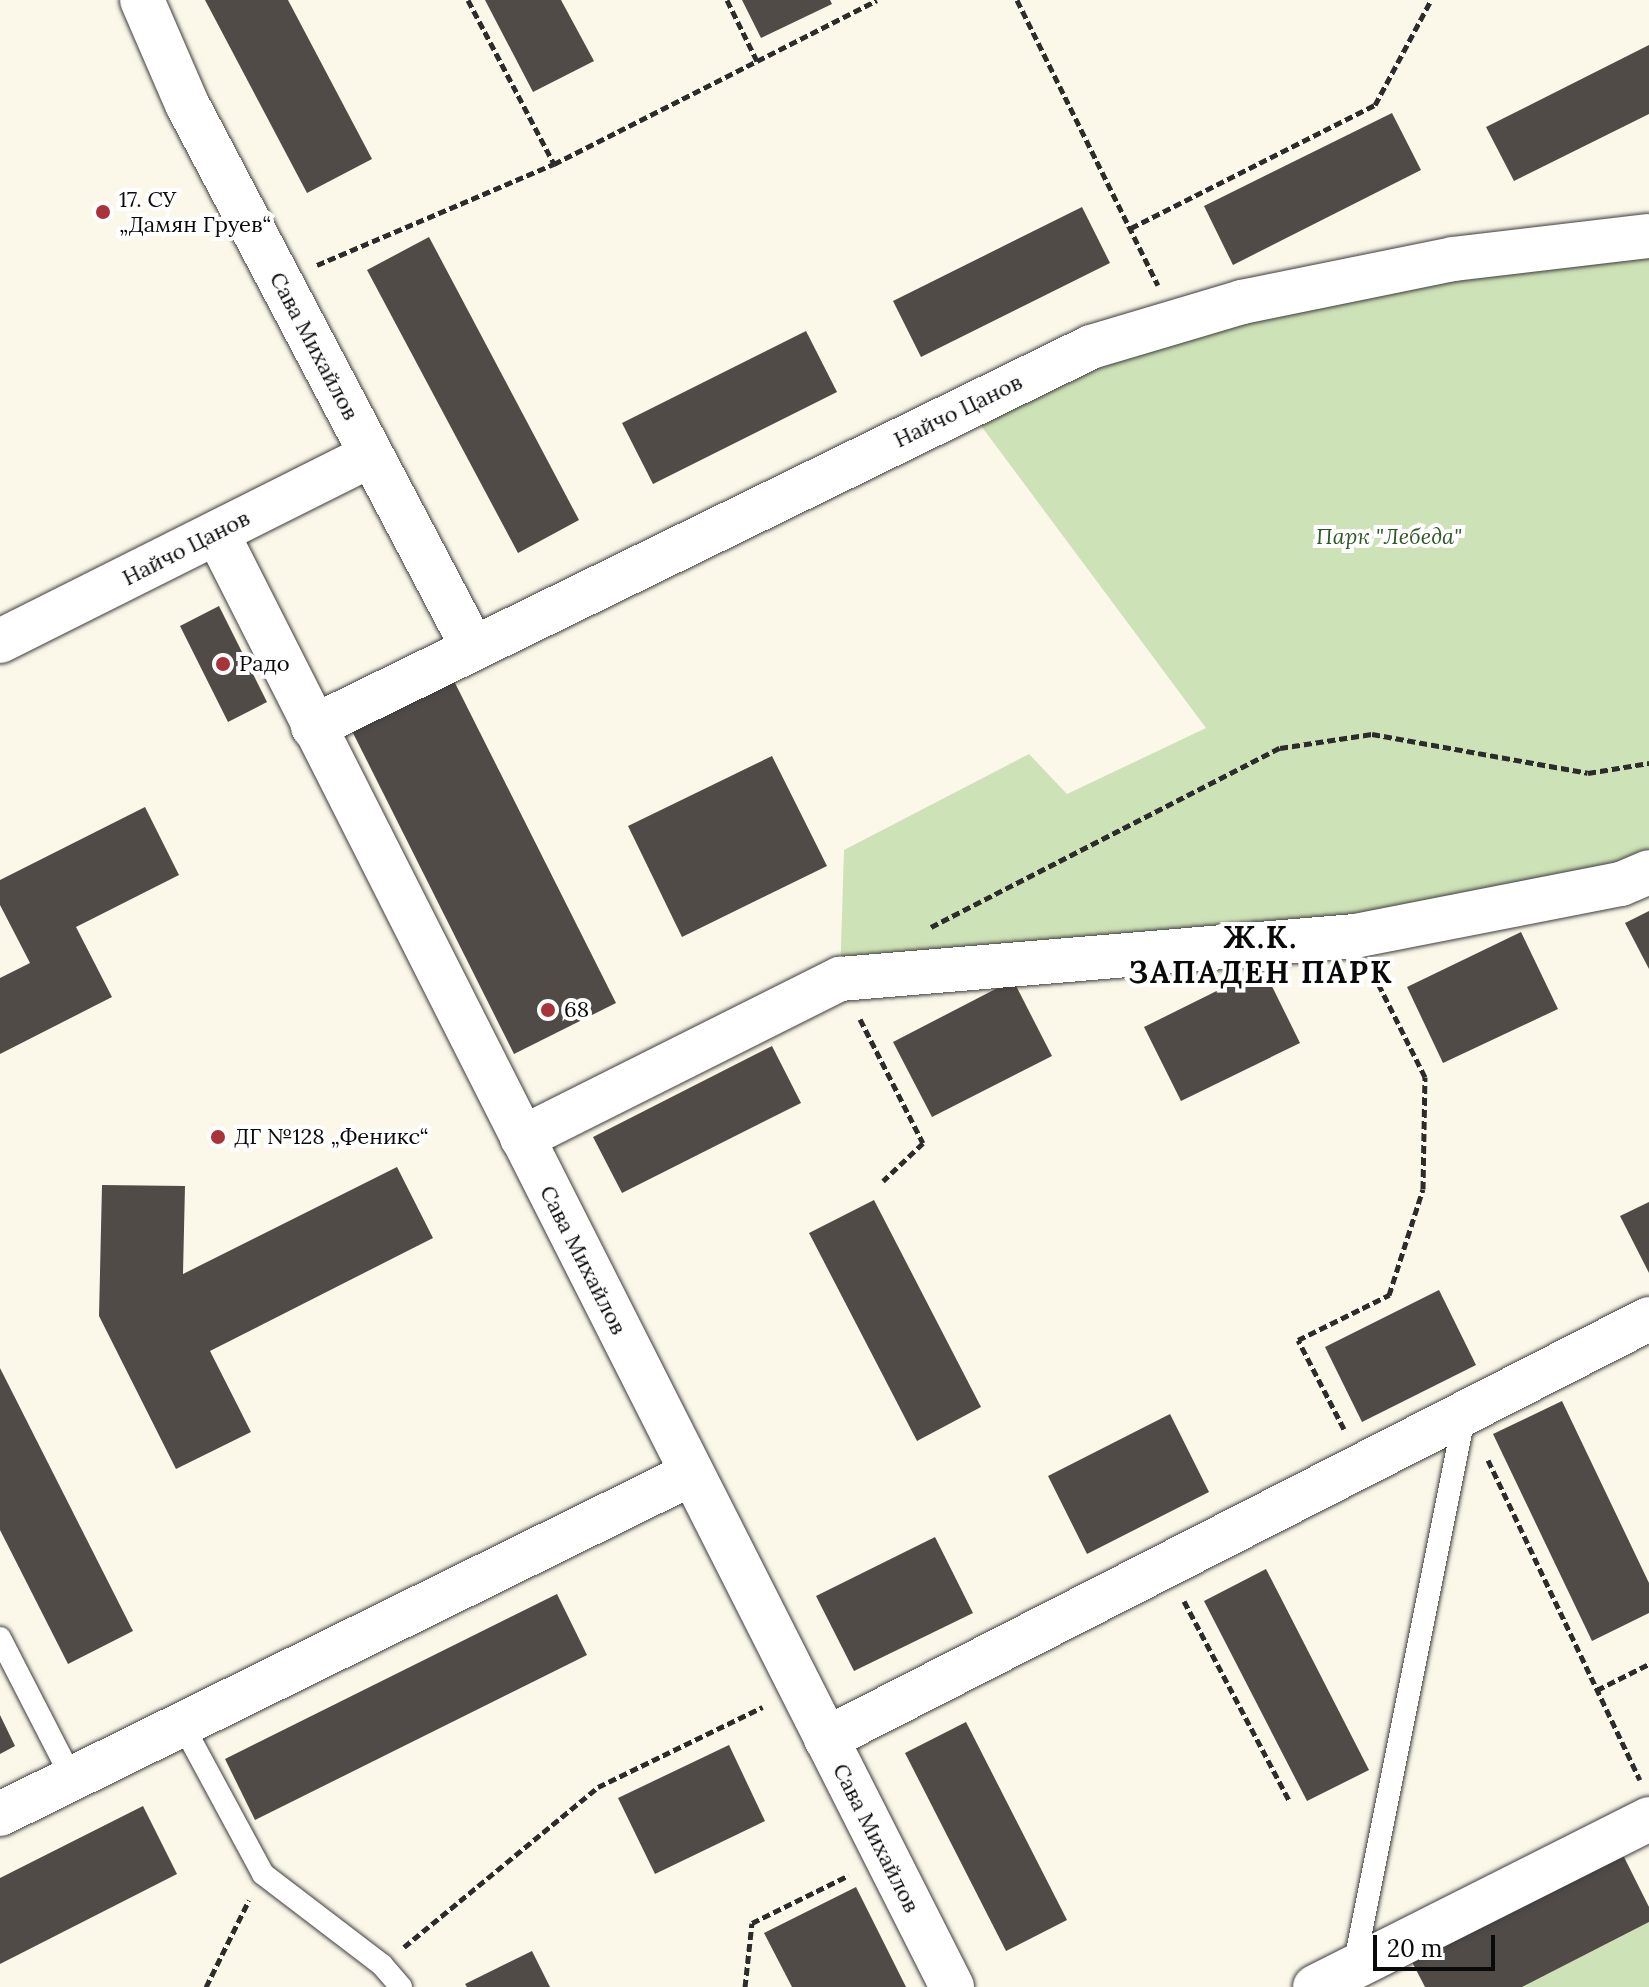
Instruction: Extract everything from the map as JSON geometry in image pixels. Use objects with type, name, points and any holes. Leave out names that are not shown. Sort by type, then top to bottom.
[{"type":"street","name":"Сава Михайлов","points":[[142,0],[187,104],[472,646]]},
{"type":"street","name":"Найчо Цанов","points":[[313,727],[472,646],[1091,347],[1242,302],[1453,259],[1649,236]]},
{"type":"street","name":"Найчо Цанов","points":[[0,641],[371,455]]},
{"type":"street","name":"Сава Михайлов","points":[[217,533],[952,1987]]},
{"type":"street","points":[[522,1138],[840,979],[1355,936],[1621,884],[1649,872]]},
{"type":"street","points":[[826,1739],[1649,1319]]},
{"type":"street","points":[[0,1814],[691,1474]]},
{"type":"street","points":[[1315,1987],[1646,1802]]},
{"type":"lane","points":[[1354,1967],[1465,1412]]},
{"type":"lane","points":[[0,1638],[72,1778]]},
{"type":"lane","points":[[182,1724],[263,1874],[382,1965],[401,1987]]},
{"type":"path","points":[[468,0],[554,164]]},
{"type":"path","points":[[727,0],[757,61]]},
{"type":"path","points":[[280,281],[554,164],[877,0]]},
{"type":"path","points":[[1017,0],[1177,321]]},
{"type":"path","points":[[1131,228],[1375,105],[1431,0]]},
{"type":"path","points":[[919,934],[1280,748],[1372,734],[1588,773],[1649,763]]},
{"type":"path","points":[[1355,936],[1425,1077],[1423,1189],[1389,1295],[1298,1340],[1362,1465]]},
{"type":"path","points":[[840,979],[923,1143],[883,1181]]},
{"type":"path","points":[[1465,1412],[1597,1690],[1646,1802]]},
{"type":"path","points":[[1165,1565],[1290,1802]]},
{"type":"path","points":[[1597,1690],[1649,1664]]},
{"type":"path","points":[[382,1965],[598,1787],[801,1689]]},
{"type":"path","points":[[745,1987],[752,1923],[886,1856]]},
{"type":"path","points":[[206,1987],[263,1874]]},
{"type":"green space","name":"Парк \"Лебеда\"","points":[[1649,236],[1649,872],[1621,884],[840,979],[844,850],[1029,754],[1067,794],[1206,728],[967,407],[1091,347]]},
{"type":"green space","points":[[1649,1922],[1649,1987],[1522,1987]]},
{"type":"building","points":[[205,0],[288,0],[372,159],[307,193]]},
{"type":"building","points":[[485,0],[561,0],[594,61],[533,92]]},
{"type":"building","points":[[742,0],[830,0],[832,4],[761,38]]},
{"type":"building","points":[[1649,45],[1649,114],[1514,181],[1486,127]]},
{"type":"building","points":[[1392,113],[1421,170],[1233,265],[1204,206]]},
{"type":"building","points":[[1082,207],[1110,263],[921,357],[893,301]]},
{"type":"building","points":[[429,237],[579,520],[518,553],[367,270]]},
{"type":"building","points":[[806,331],[837,392],[653,484],[622,423]]},
{"type":"building","name":"Радо","points":[[219,606],[267,702],[228,722],[180,626]]},
{"type":"building","points":[[453,679],[616,1003],[514,1054],[351,729]]},
{"type":"building","points":[[772,756],[827,866],[682,937],[628,826]]},
{"type":"building","points":[[145,807],[179,875],[76,927],[112,997],[0,1054],[0,978],[30,963],[0,905],[0,880]]},
{"type":"building","points":[[1649,911],[1649,969],[1625,923]]},
{"type":"building","points":[[1521,932],[1558,1009],[1443,1063],[1407,987]]},
{"type":"building","points":[[1263,968],[1300,1043],[1181,1101],[1144,1027]]},
{"type":"building","points":[[1013,980],[1052,1056],[932,1117],[893,1042]]},
{"type":"building","points":[[772,1046],[801,1103],[622,1193],[593,1137]]},
{"type":"building","points":[[397,1167],[433,1238],[210,1351],[251,1432],[176,1469],[99,1316],[102,1185],[185,1186],[183,1274]]},
{"type":"building","points":[[874,1200],[981,1407],[917,1441],[809,1233]]},
{"type":"building","points":[[1649,1202],[1649,1273],[1620,1216]]},
{"type":"building","points":[[1439,1290],[1476,1365],[1362,1422],[1325,1347]]},
{"type":"building","points":[[0,1368],[133,1631],[68,1664],[0,1530]]},
{"type":"building","points":[[1562,1401],[1649,1583],[1649,1613],[1592,1641],[1493,1434]]},
{"type":"building","points":[[1170,1414],[1209,1492],[1087,1554],[1048,1476]]},
{"type":"building","points":[[935,1537],[973,1613],[854,1671],[816,1596]]},
{"type":"building","points":[[1266,1569],[1369,1770],[1307,1801],[1204,1601]]},
{"type":"building","points":[[557,1594],[587,1655],[255,1820],[225,1759]]},
{"type":"building","points":[[0,1715],[15,1746],[0,1754]]},
{"type":"building","points":[[966,1722],[1067,1920],[1006,1951],[905,1753]]},
{"type":"building","points":[[729,1745],[765,1821],[655,1874],[618,1798]]},
{"type":"building","points":[[143,1806],[177,1874],[0,1964],[0,1878]]},
{"type":"building","points":[[1623,1855],[1649,1907],[1649,1922],[1522,1987],[1425,1987],[1412,1962]]},
{"type":"building","points":[[856,1887],[906,1987],[792,1987],[764,1933]]},
{"type":"building","points":[[532,1951],[550,1987],[467,1987],[465,1984]]},
{"type":"place","name":"17. СУ „Дамян Груев“","points":[[103,212]]},
{"type":"place","name":"Радо","points":[[223,664]]},
{"type":"place","name":"68","points":[[548,1010]]},
{"type":"place","name":"ДГ №128 „Феникс“","points":[[218,1137]]},
{"type":"district","name":"Ж.К. ЗАПАДЕН ПАРК","points":[[1261,954]]}]
